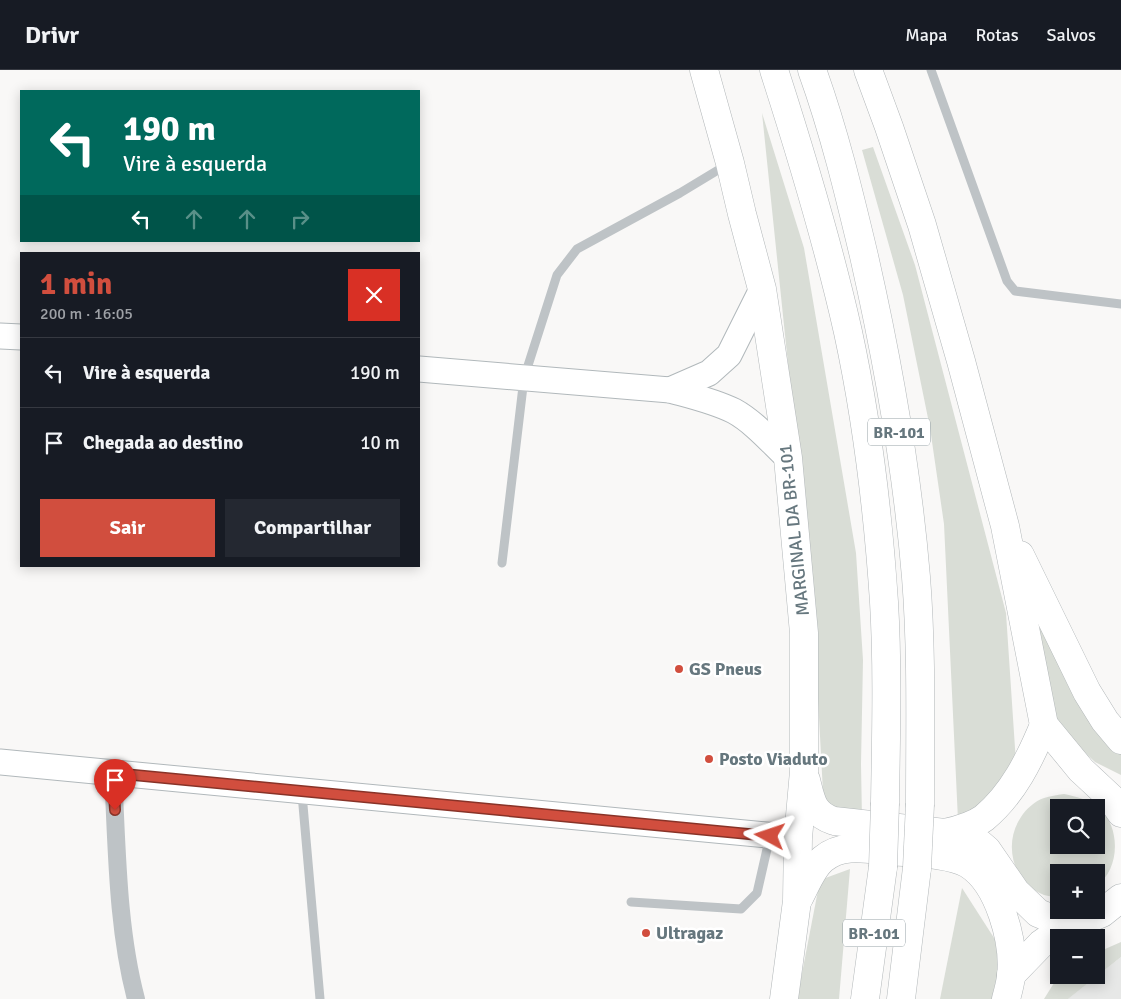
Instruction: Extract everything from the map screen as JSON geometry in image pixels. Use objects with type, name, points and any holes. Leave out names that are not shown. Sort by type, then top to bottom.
[{"type":"highway","name":"MARGINAL DA BR-101","points":[[704,70],[762,290],[788,458],[804,633],[804,771],[798,838],[797,901],[784,999]]},
{"type":"highway","points":[[755,70],[803,159]]},
{"type":"highway","name":"BR-101","points":[[774,70],[803,159],[827,244],[848,333],[864,422],[876,518],[884,603],[886,702],[885,803],[882,867],[865,999]]},
{"type":"highway","name":"BR-101","points":[[812,70],[827,112],[852,206],[877,313],[894,401],[907,492],[916,578],[919,658],[920,804],[917,868],[901,999]]},
{"type":"highway","points":[[868,70],[890,127],[922,225],[961,360],[1005,526],[1044,725],[1081,770],[1117,804]]},
{"type":"highway","points":[[1005,526],[1087,692],[1105,721],[1121,740]]},
{"type":"highway","points":[[945,833],[965,828],[984,818],[1021,775],[1044,725]]},
{"type":"highway","points":[[804,771],[813,806],[824,818],[834,821],[945,833],[970,839],[987,850],[1016,892],[1038,913],[1055,920],[1082,920]]},
{"type":"highway","points":[[797,901],[813,871],[823,859],[837,851],[853,848],[935,855],[967,863],[981,875],[993,893],[1004,916],[1009,941],[1009,987]]},
{"type":"highway","points":[[1009,987],[1041,944],[1061,930],[1102,913],[1121,898]]},
{"type":"main road","points":[[670,390],[709,373],[729,354],[762,290]]},
{"type":"main road","points":[[0,336],[20,337]]},
{"type":"main road","points":[[420,369],[670,390],[706,400],[735,412],[788,458]]},
{"type":"main road","points":[[0,762],[798,838]]},
{"type":"street","points":[[113,773],[123,926],[130,977],[136,999]]},
{"type":"lane","points":[[931,70],[1007,281],[1015,291],[1121,304]]},
{"type":"lane","points":[[502,563],[524,378],[557,275],[577,249],[680,193],[730,163]]},
{"type":"lane","points":[[302,791],[320,999]]},
{"type":"lane","points":[[631,902],[741,910],[757,893],[770,836]]},
{"type":"shaded area","points":[[762,113],[804,248],[856,553],[863,660],[862,819],[824,811],[813,605]]},
{"type":"shaded area","points":[[873,147],[915,265],[1006,613],[1016,763],[1000,793],[958,820],[944,524],[930,428],[903,295],[862,150]]},
{"type":"shaded area","points":[[1034,605],[1121,752],[1121,775],[1095,762],[1079,747],[1062,728],[1052,709]]},
{"type":"shaded area","points":[[1064,794],[1083,799],[1050,799],[1050,854],[1105,854],[1105,815],[1112,827],[1115,849],[1110,870],[1105,878],[1105,864],[1050,864],[1050,896],[1033,889],[1024,881],[1018,872],[1012,850],[1012,838],[1025,811],[1034,803]]},
{"type":"shaded area","points":[[850,869],[839,999],[797,999],[820,880]]},
{"type":"shaded area","points":[[962,888],[996,941],[1004,972],[997,999],[940,999]]},
{"type":"shaded area","points":[[1121,942],[1121,957],[1105,970],[1105,949]]},
{"type":"shaded area","points":[[1121,957],[1121,999],[1068,999],[1087,984],[1105,984],[1105,970]]},
{"type":"shaded area","points":[[1053,984],[1087,984],[1068,999],[1044,999]]},
{"type":"place","name":"GS Pneus","points":[[679,669]]},
{"type":"place","name":"Posto Viaduto","points":[[709,759]]},
{"type":"place","name":"Ultragaz","points":[[646,933]]},
{"type":"route","points":[[115,810],[113,773],[770,836]]}]
